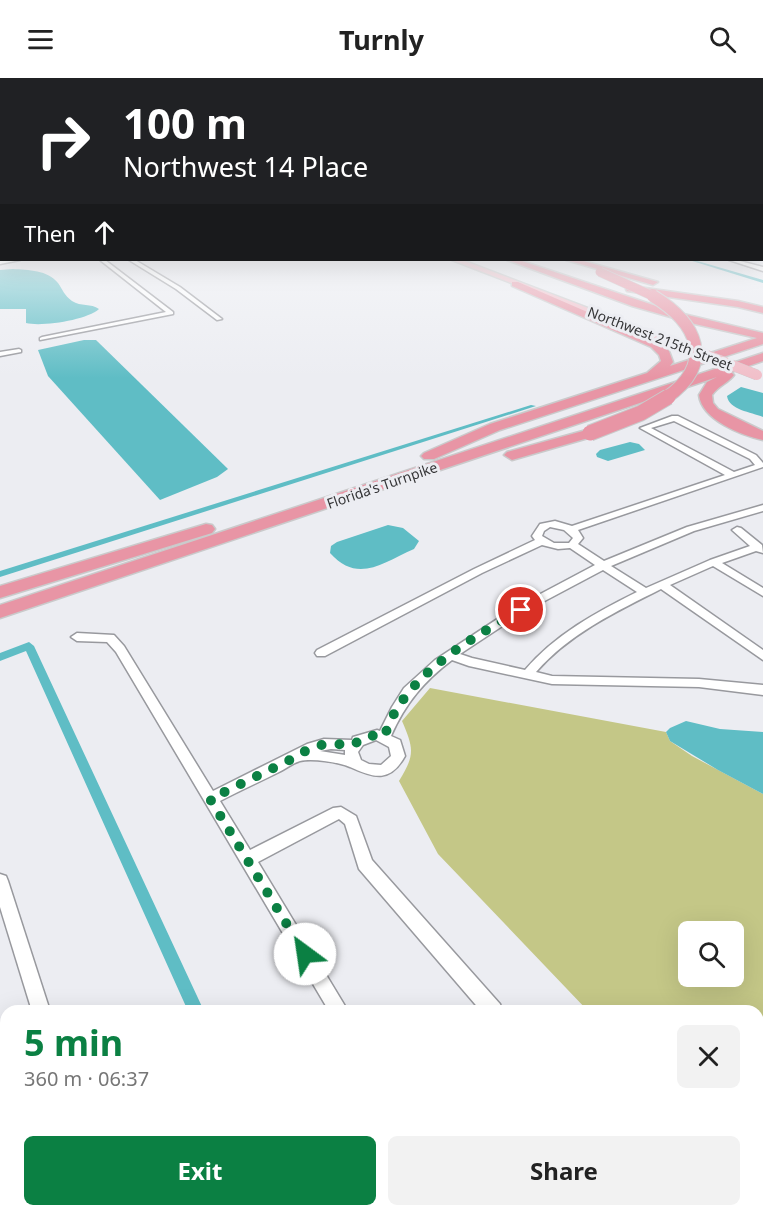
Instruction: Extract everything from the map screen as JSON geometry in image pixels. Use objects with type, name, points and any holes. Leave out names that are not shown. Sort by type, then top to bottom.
[{"type":"highway","points":[[546,272],[646,308],[762,340]]},
{"type":"highway","points":[[555,272],[604,284],[738,304],[763,310]]},
{"type":"highway","points":[[582,272],[642,287],[697,295],[763,300]]},
{"type":"highway","points":[[392,482],[464,468],[590,433],[629,418],[671,394],[689,374],[696,356],[697,345],[689,326],[680,315],[660,300],[636,287],[597,272]]},
{"type":"highway","points":[[617,272],[693,292],[763,300]]},
{"type":"highway","points":[[515,284],[655,345],[667,359],[663,367],[651,376]]},
{"type":"highway","points":[[423,458],[495,427],[762,340]]},
{"type":"highway","name":"Florida's Turnpike","points":[[0,592],[423,458],[762,340]]},
{"type":"highway","name":"Florida's Turnpike","points":[[0,612],[763,357]]},
{"type":"highway","points":[[744,363],[738,370],[710,386],[704,399],[708,406],[719,415],[763,436]]},
{"type":"main road","name":"Northwest 215th Street","points":[[486,272],[711,354]]},
{"type":"main road","name":"Northwest 215th Street","points":[[496,272],[761,375]]},
{"type":"street","points":[[42,339],[171,313],[118,272]]},
{"type":"street","points":[[152,272],[178,288],[219,319]]},
{"type":"street","points":[[0,354],[19,351]]},
{"type":"street","points":[[572,529],[578,538],[572,545],[558,547],[542,541],[537,532],[544,526],[556,524],[572,529],[758,467],[759,462],[675,418],[644,428],[732,475]]},
{"type":"street","points":[[384,737],[397,708],[414,687],[452,654],[504,619],[604,566],[698,527],[763,508]]},
{"type":"street","points":[[736,530],[760,549]]},
{"type":"street","points":[[321,653],[478,571],[542,541]]},
{"type":"street","points":[[572,545],[646,593]]},
{"type":"street","points":[[527,675],[544,653],[646,593],[714,562],[760,549]]},
{"type":"street","points":[[714,562],[763,593]]},
{"type":"street","points":[[662,585],[763,656]]},
{"type":"street","points":[[77,637],[110,638],[120,649],[335,1005]]},
{"type":"street","points":[[452,654],[469,662],[552,680],[699,683],[763,690]]},
{"type":"street","points":[[298,756],[327,756],[355,763],[367,771],[390,767],[395,762],[398,750],[395,744],[384,737],[370,735],[354,745],[352,757],[355,763]]},
{"type":"street","points":[[210,799],[298,756],[310,747],[325,744],[354,745]]},
{"type":"street","points":[[247,860],[333,814],[341,813],[351,820],[365,864],[487,1005]]},
{"type":"street","points":[[0,881],[39,1005]]},
{"type":"green space","points":[[430,688],[666,732],[670,741],[692,756],[763,794],[763,1005],[582,1005],[438,854],[399,781],[408,765],[411,745],[402,721]]},
{"type":"water","points":[[0,272],[37,272],[54,279],[72,301],[99,309],[64,322],[33,324],[26,323],[26,309],[0,309]]},
{"type":"water","points":[[84,340],[96,340],[228,469],[217,477],[160,500],[48,376],[38,350]]},
{"type":"water","points":[[741,387],[763,393],[763,417],[741,410],[729,401],[727,396]]},
{"type":"water","points":[[630,442],[639,444],[645,450],[608,461],[597,457],[596,454],[600,450]]},
{"type":"water","points":[[388,525],[403,528],[419,541],[414,549],[381,565],[360,569],[340,562],[330,553],[331,546],[337,542]]},
{"type":"water","points":[[686,721],[720,729],[763,732],[763,794],[670,741],[666,732]]},
{"type":"waterway","points":[[731,272],[763,282]]},
{"type":"waterway","points":[[0,574],[533,406]]},
{"type":"waterway","points":[[0,657],[29,646],[193,1005]]},
{"type":"route","points":[[305,954],[210,799],[298,756],[310,747],[325,744],[354,745],[363,737],[370,735],[384,737],[397,708],[427,673],[463,646],[521,610]]}]
